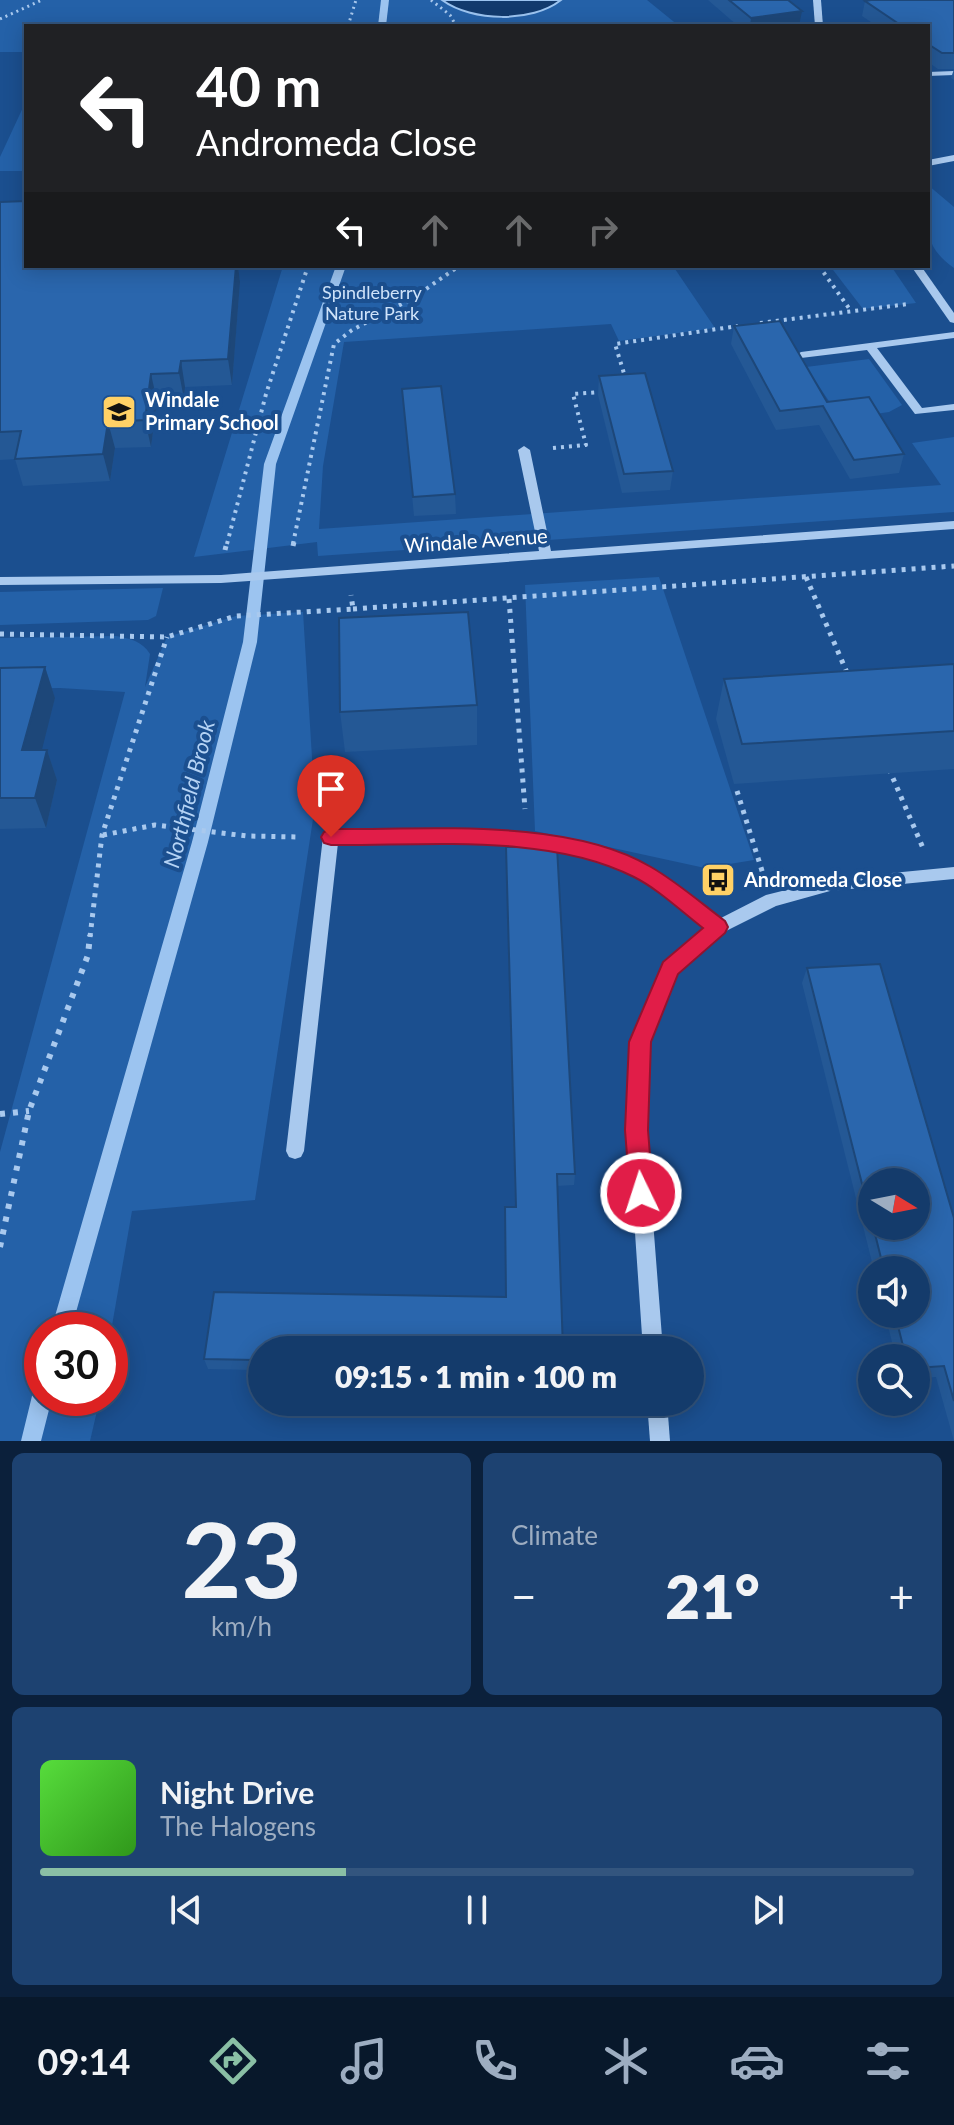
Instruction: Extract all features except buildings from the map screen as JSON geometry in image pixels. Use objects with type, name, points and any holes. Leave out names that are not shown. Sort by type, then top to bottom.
[{"type":"street","points":[[817,0],[819,24]]},
{"type":"street","points":[[930,74],[954,73]]},
{"type":"street","points":[[930,163],[954,158]]},
{"type":"street","points":[[917,268],[954,320]]},
{"type":"street","points":[[939,300],[954,298]]},
{"type":"street","points":[[801,355],[954,335]]},
{"type":"street","points":[[869,345],[919,412],[954,407]]},
{"type":"street","points":[[524,450],[546,556]]},
{"type":"street","name":"Windale Avenue","points":[[0,581],[228,578],[954,525]]},
{"type":"street","points":[[295,1151],[331,837],[528,839],[584,849],[642,871],[718,927]]},
{"type":"street","points":[[652,1336],[637,1130],[640,1042],[670,969],[718,927],[772,900],[830,885],[954,873]]},
{"type":"street","points":[[658,1416],[660,1441]]},
{"type":"path","points":[[0,19],[42,0]]},
{"type":"path","points":[[349,24],[356,0]]},
{"type":"path","points":[[431,0],[450,15],[455,24]]},
{"type":"path","points":[[228,578],[224,551],[266,394],[307,268]]},
{"type":"path","points":[[300,572],[292,545],[334,344],[353,327],[432,287],[456,268]]},
{"type":"path","points":[[820,268],[851,311]]},
{"type":"path","points":[[759,323],[939,300]]},
{"type":"path","points":[[629,390],[615,344],[744,325]]},
{"type":"path","points":[[524,450],[586,445],[573,394],[615,391]]},
{"type":"path","points":[[353,609],[954,566]]},
{"type":"path","points":[[806,577],[849,677]]},
{"type":"path","points":[[509,599],[528,839]]},
{"type":"path","points":[[0,634],[167,637],[236,616],[303,612]]},
{"type":"path","points":[[0,1247],[29,1111],[88,955],[102,835],[167,637]]},
{"type":"path","points":[[886,762],[935,876]]},
{"type":"path","points":[[737,791],[772,900]]},
{"type":"path","points":[[102,835],[155,825],[247,836],[331,837]]},
{"type":"path","points":[[0,1114],[29,1111]]},
{"type":"green space","points":[[0,0],[647,0],[677,24],[24,24],[24,52],[0,52]]},
{"type":"green space","points":[[24,105],[24,171],[0,171],[0,157]]},
{"type":"green space","points":[[930,187],[954,207],[954,268],[943,259],[931,241]]},
{"type":"green space","name":"Spindleberry Nature Park","points":[[282,268],[674,268],[715,328],[619,341],[611,324],[344,342],[323,466],[319,529],[941,485],[912,443],[954,437],[954,512],[318,556],[317,542],[194,557]]},
{"type":"green space","points":[[832,268],[892,268],[916,303],[863,309]]},
{"type":"green space","points":[[869,359],[902,405],[889,412],[841,419],[806,367]]},
{"type":"green space","points":[[659,577],[754,860],[705,868],[535,831],[525,585]]},
{"type":"green space","points":[[163,588],[156,616],[148,620],[0,625],[0,592]]},
{"type":"green space","points":[[303,612],[315,806],[255,1200],[132,1211],[114,1312],[24,1312],[24,1416],[96,1416],[90,1441],[0,1441],[0,1152],[125,692],[60,688],[0,689],[0,638],[116,636],[140,643],[150,654],[145,687],[167,637],[236,616]]},
{"type":"shaded area","points":[[442,0],[561,0],[534,13],[502,17],[469,13]]},
{"type":"waterway","name":"Northfield Brook","points":[[382,24],[385,0]]},
{"type":"waterway","name":"Northfield Brook","points":[[66,1312],[200,842],[250,642],[270,464],[340,268]]},
{"type":"waterway","name":"Northfield Brook","points":[[31,1441],[37,1416]]},
{"type":"place","name":"Windale Primary School","points":[[119,412]]},
{"type":"place","name":"Andromeda Close","points":[[718,880]]},
{"type":"route","points":[[331,837],[528,839],[584,849],[642,871],[718,927],[670,969],[640,1042],[637,1130],[641,1193]]}]
